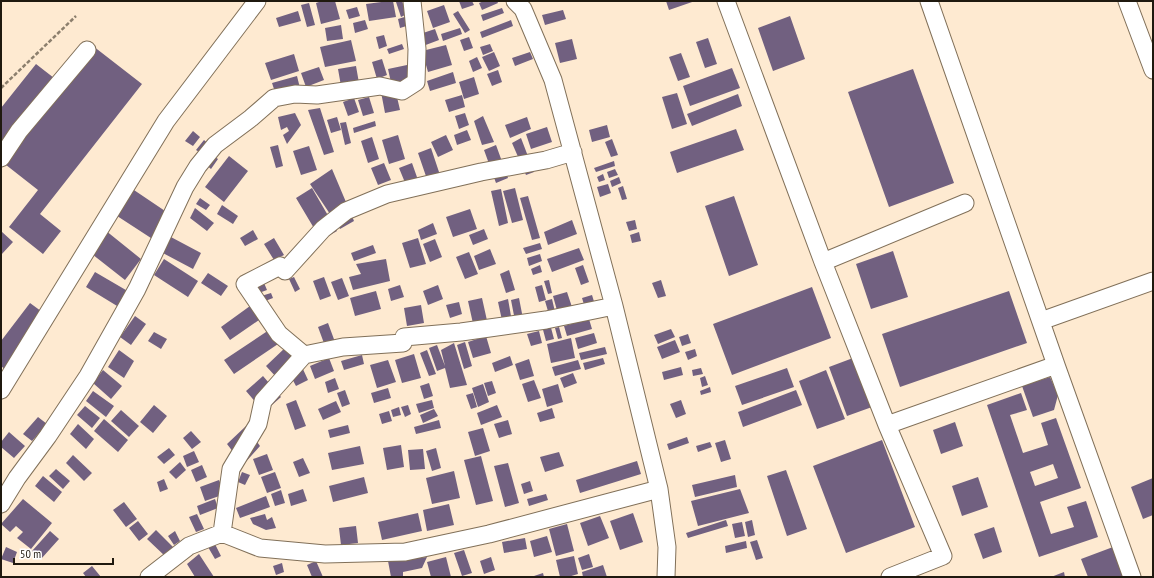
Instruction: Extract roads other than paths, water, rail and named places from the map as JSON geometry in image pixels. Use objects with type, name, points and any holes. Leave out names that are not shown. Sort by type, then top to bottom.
[{"type":"street","points":[[1,390],[166,121],[257,1]]},
{"type":"street","points":[[3,498],[48,436],[88,376],[137,289],[185,187],[198,166],[215,145],[251,118],[274,98],[295,94],[317,95],[380,86],[402,91],[416,82],[417,50],[412,1]]},
{"type":"street","points":[[515,1],[523,10],[553,80],[614,306],[659,488],[667,546],[666,577]]},
{"type":"street","points":[[726,1],[823,262],[887,425],[943,556],[890,577]]},
{"type":"street","points":[[928,1],[1132,577]]},
{"type":"street","points":[[1127,1],[1153,70]]},
{"type":"street","points":[[1,158],[19,131],[87,50]]},
{"type":"street","points":[[304,355],[278,334],[245,284],[280,266],[285,270],[323,229],[346,211],[386,194],[481,172],[546,160],[573,152]]},
{"type":"street","points":[[823,262],[965,203]]},
{"type":"street","points":[[1041,321],[1153,281]]},
{"type":"street","points":[[222,533],[231,469],[258,424],[263,401],[304,355],[343,347],[403,343],[404,337],[476,330],[546,320],[614,306]]},
{"type":"street","points":[[887,425],[1056,364]]},
{"type":"street","points":[[148,577],[189,546],[222,533],[260,548],[325,554],[405,552],[488,534],[659,488]]}]
